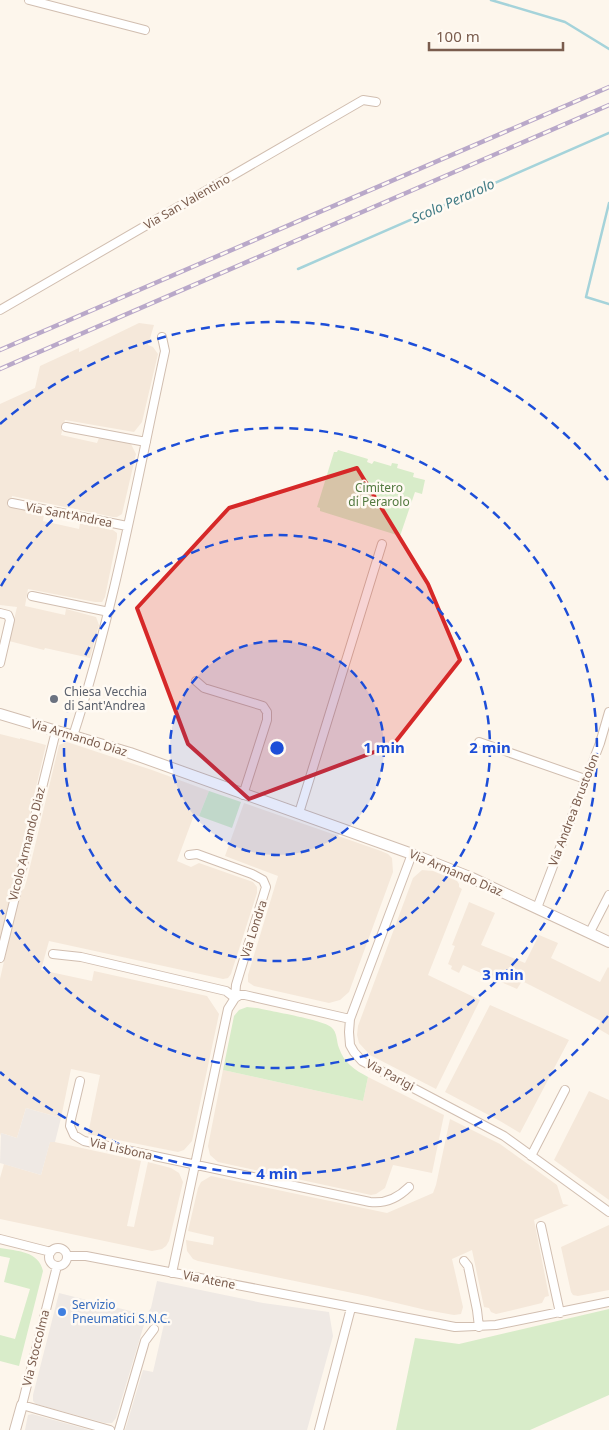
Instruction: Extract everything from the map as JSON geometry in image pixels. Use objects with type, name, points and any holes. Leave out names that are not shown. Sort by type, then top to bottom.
[{"type":"street","points":[[29,0],[145,30]]},
{"type":"street","name":"Via San Valentino","points":[[0,310],[363,100],[376,102]]},
{"type":"street","name":"Via Sant'Andrea","points":[[73,736],[93,674],[109,612],[165,351],[162,337]]},
{"type":"street","points":[[66,427],[146,442]]},
{"type":"street","name":"Via Sant'Andrea","points":[[12,503],[127,526]]},
{"type":"street","points":[[299,813],[382,544]]},
{"type":"street","points":[[32,596],[109,612]]},
{"type":"street","points":[[0,613],[8,615],[10,620],[0,663]]},
{"type":"street","points":[[196,681],[204,688],[263,706],[267,712],[267,720],[243,794]]},
{"type":"street","name":"Via Andrea Brustolon","points":[[537,908],[609,712]]},
{"type":"street","name":"Via Armando Diaz","points":[[0,714],[130,753],[412,854],[443,866],[609,942]]},
{"type":"street","name":"Vicolo Armando Diaz","points":[[0,958],[56,731]]},
{"type":"street","points":[[479,742],[585,779]]},
{"type":"street","name":"Via Londra","points":[[189,855],[197,854],[252,874],[266,883],[266,892],[236,985],[235,998]]},
{"type":"street","name":"Via Parigi","points":[[412,854],[350,1019],[350,1044],[354,1052],[362,1061],[496,1132],[609,1212]]},
{"type":"street","points":[[590,932],[609,895]]},
{"type":"street","points":[[53,954],[81,957],[226,991],[235,998]]},
{"type":"street","points":[[172,1273],[228,1009],[235,998],[240,995],[246,995],[350,1019]]},
{"type":"street","name":"Via Lisbona","points":[[80,1081],[70,1126],[71,1132],[76,1138],[84,1141],[377,1203],[400,1196],[409,1188]]},
{"type":"street","points":[[531,1156],[565,1090]]},
{"type":"street","points":[[541,1226],[560,1313]]},
{"type":"street","name":"Via Atene","points":[[0,1239],[51,1252],[60,1248],[65,1251],[67,1256],[86,1256],[444,1326],[479,1327],[519,1321],[609,1302]]},
{"type":"street","points":[[51,1252],[49,1255],[53,1265],[57,1266],[65,1263],[67,1256]]},
{"type":"street","points":[[464,1261],[468,1266],[479,1327]]},
{"type":"street","name":"Via Stoccolma","points":[[14,1430],[57,1266]]},
{"type":"street","points":[[319,1430],[351,1308]]},
{"type":"street","points":[[119,1430],[144,1341],[154,1329]]},
{"type":"street","points":[[22,1405],[110,1430]]},
{"type":"highlighted area","points":[[357,468],[428,584],[460,660],[393,745],[249,799],[188,744],[137,608],[229,508]]},
{"type":"shaded area","points":[[139,323],[154,325],[148,345],[153,347],[158,354],[142,422],[134,432],[65,420],[61,435],[97,443],[99,438],[131,444],[136,454],[122,514],[113,517],[12,496],[10,507],[44,514],[43,521],[79,529],[80,523],[113,530],[117,533],[105,597],[102,602],[28,589],[25,606],[65,615],[66,609],[96,617],[99,625],[90,658],[45,648],[44,650],[9,641],[17,607],[0,605],[0,404],[35,388],[40,366],[79,348],[79,352]]},
{"type":"shaded area","points":[[0,734],[46,745],[0,939]]},
{"type":"shaded area","points":[[67,742],[209,791],[199,816],[194,815],[177,861],[191,867],[199,863],[253,882],[257,887],[257,893],[231,974],[228,978],[223,979],[49,941],[41,970],[92,981],[94,971],[207,996],[219,1014],[192,1141],[184,1150],[178,1152],[88,1134],[100,1075],[71,1069],[61,1118],[26,1108],[17,1138],[1,1133],[0,1136],[0,979],[20,890],[24,889],[27,879],[59,745]]},
{"type":"shaded area","points":[[244,803],[381,851],[392,858],[393,872],[349,992],[340,1000],[329,1003],[254,986],[248,982],[248,975],[278,876],[225,856]]},
{"type":"shaded area","points":[[422,870],[433,871],[457,881],[462,889],[428,975],[480,1000],[436,1089],[370,1055],[359,1043],[357,1035],[358,1026],[413,878]]},
{"type":"shaded area","points":[[469,902],[495,913],[481,945],[525,963],[539,935],[558,943],[551,958],[600,982],[608,967],[609,1035],[597,1028],[601,1021],[522,981],[517,989],[463,965],[459,973],[451,969],[452,966],[448,964],[455,946],[452,945]]},
{"type":"shaded area","points":[[490,1005],[569,1040],[520,1133],[445,1092]]},
{"type":"shaded area","points":[[223,1070],[363,1101],[368,1077],[444,1115],[432,1173],[393,1165],[385,1188],[371,1195],[218,1162],[210,1155],[208,1146]]},
{"type":"shaded area","points":[[589,1091],[609,1100],[609,1200],[554,1160]]},
{"type":"shaded area","points":[[26,1108],[61,1118],[55,1142],[50,1142],[41,1175],[0,1163],[1,1133],[17,1138]]},
{"type":"shaded area","points":[[450,1119],[500,1144],[557,1185],[563,1204],[569,1205],[534,1220],[549,1296],[545,1297],[542,1303],[496,1314],[491,1312],[489,1308],[484,1307],[472,1250],[452,1259],[463,1307],[461,1314],[454,1315],[198,1261],[193,1259],[187,1251],[186,1240],[213,1245],[214,1237],[188,1231],[198,1188],[201,1182],[211,1176],[387,1213],[433,1193]]},
{"type":"shaded area","points":[[50,1141],[141,1161],[127,1226],[134,1227],[148,1162],[171,1168],[179,1173],[183,1182],[169,1241],[166,1246],[152,1251],[0,1219],[0,1178],[4,1164],[41,1175]]},
{"type":"shaded area","points":[[609,1225],[609,1290],[578,1296],[573,1295],[561,1247]]},
{"type":"shaded area","points":[[157,1281],[263,1303],[329,1312],[333,1336],[307,1430],[125,1430],[143,1370],[153,1372],[164,1324],[146,1318],[116,1418],[112,1423],[105,1423],[36,1404],[33,1401],[59,1293],[146,1315],[151,1308]]},
{"type":"shaded area","points":[[32,1414],[90,1430],[25,1430],[28,1415]]},
{"type":"green space","name":"Cimitero di Perarolo","points":[[338,450],[368,459],[367,462],[372,464],[374,461],[391,466],[392,463],[398,464],[397,468],[414,473],[413,477],[425,480],[422,494],[415,492],[400,536],[320,511],[320,508],[317,507],[334,452]]},
{"type":"green space","points":[[209,791],[241,802],[232,828],[199,816]]},
{"type":"green space","points":[[247,1007],[307,1019],[331,1027],[335,1032],[344,1058],[354,1069],[368,1077],[363,1101],[223,1070],[234,1016],[239,1010]]},
{"type":"green space","points":[[0,1248],[20,1251],[32,1256],[41,1264],[43,1271],[19,1366],[0,1361],[0,1335],[15,1339],[30,1289],[4,1282],[10,1258],[0,1256]]},
{"type":"green space","points":[[609,1309],[609,1395],[530,1430],[396,1430],[415,1338],[459,1344]]},
{"type":"waterway","points":[[491,0],[565,22],[609,49]]},
{"type":"waterway","name":"Scolo Perarolo","points":[[298,269],[609,133]]},
{"type":"waterway","name":"Scolo Perarolo","points":[[609,203],[586,297],[609,304]]},
{"type":"railway","points":[[0,350],[609,87]]},
{"type":"railway","points":[[0,369],[609,105]]},
{"type":"place","name":"Chiesa Vecchia di Sant'Andrea","points":[[54,699]]},
{"type":"place","name":"Servizio Pneumatici S.N.C.","points":[[62,1312]]}]
